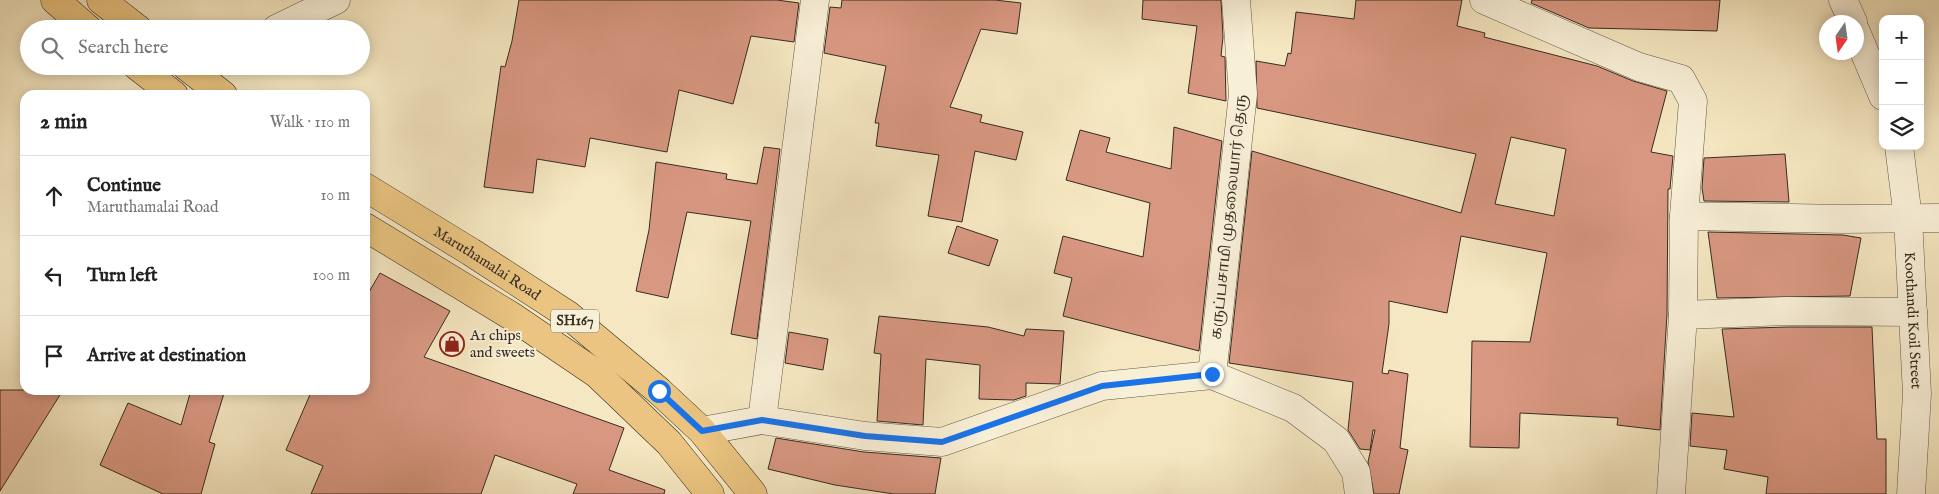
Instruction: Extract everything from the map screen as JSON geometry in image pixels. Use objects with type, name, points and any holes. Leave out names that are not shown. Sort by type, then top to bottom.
[{"type":"main road","points":[[55,0],[78,20]]},
{"type":"main road","points":[[101,0],[127,20]]},
{"type":"main road","points":[[148,75],[168,90]]},
{"type":"main road","points":[[201,75],[217,90]]},
{"type":"main road","name":"Maruthamalai Road","points":[[370,191],[471,252],[568,316],[659,391],[702,431],[753,494]]},
{"type":"main road","name":"Maruthamalai Road","points":[[370,230],[514,317],[597,374],[669,443],[710,494]]},
{"type":"street","points":[[295,20],[336,0]]},
{"type":"street","points":[[762,420],[815,0]]},
{"type":"street","name":"கருப்பசாமி முதலையார் தெரு","points":[[1212,374],[1243,94],[1236,0]]},
{"type":"street","points":[[1484,0],[1639,67],[1681,79],[1693,102],[1684,216],[1683,315],[1671,494]]},
{"type":"street","points":[[1843,0],[1849,15]]},
{"type":"street","points":[[1864,51],[1879,87]]},
{"type":"street","name":"Koothandi Koil Street","points":[[1900,150],[1908,218],[1917,394],[1911,494]]},
{"type":"street","points":[[1684,216],[1843,219],[1939,218]]},
{"type":"street","points":[[1683,315],[1788,311],[1913,312]]},
{"type":"street","points":[[702,431],[762,420],[865,436],[942,442],[1102,386],[1212,374],[1293,408],[1336,440],[1356,472],[1360,494]]},
{"type":"building","points":[[519,0],[777,0],[799,3],[794,42],[751,36],[733,104],[679,90],[667,152],[590,138],[585,167],[537,159],[533,193],[484,187],[501,66],[505,67],[512,41]]},
{"type":"building","points":[[842,0],[995,0],[1021,3],[1017,34],[981,29],[950,107],[982,115],[980,122],[1023,132],[1016,160],[975,151],[962,222],[928,216],[939,155],[876,146],[879,123],[875,123],[886,66],[824,53],[830,7],[841,8]]},
{"type":"building","points":[[1143,0],[1221,0],[1223,37],[1221,56],[1225,57],[1226,101],[1188,93],[1197,26],[1142,19]]},
{"type":"building","points":[[1356,0],[1462,0],[1457,26],[1485,33],[1484,37],[1597,66],[1633,81],[1667,91],[1651,152],[1673,156],[1670,189],[1668,189],[1667,314],[1660,430],[1617,425],[1618,418],[1520,413],[1519,448],[1470,447],[1472,341],[1530,342],[1547,253],[1461,236],[1447,313],[1389,301],[1389,324],[1382,373],[1388,374],[1389,370],[1408,374],[1400,448],[1408,450],[1399,494],[1374,494],[1368,462],[1375,430],[1373,430],[1370,450],[1360,449],[1348,430],[1353,382],[1229,363],[1252,151],[1461,213],[1476,154],[1257,108],[1256,61],[1285,66],[1288,53],[1291,54],[1296,12],[1354,19]],"holes":[[[1511,137],[1566,149],[1554,216],[1495,204]]]},
{"type":"building","points":[[1532,0],[1720,0],[1717,31],[1589,28],[1531,3]]},
{"type":"building","points":[[1174,127],[1222,141],[1199,351],[1063,316],[1072,278],[1054,273],[1063,236],[1143,257],[1150,203],[1066,180],[1080,130],[1110,138],[1106,152],[1171,169]]},
{"type":"building","points":[[764,147],[780,149],[757,339],[731,334],[751,221],[687,212],[668,298],[636,291],[649,230],[656,162],[727,174],[726,179],[757,184]]},
{"type":"building","points":[[1785,154],[1789,202],[1704,201],[1702,188],[1704,158]]},
{"type":"building","points":[[957,226],[998,240],[989,266],[948,253]]},
{"type":"building","points":[[1708,232],[1843,235],[1861,238],[1850,296],[1717,298]]},
{"type":"building","points":[[380,273],[450,311],[424,357],[624,428],[609,470],[665,490],[664,494],[573,494],[577,484],[495,455],[481,494],[311,494],[323,466],[286,450],[310,395],[370,395],[370,290]]},
{"type":"building","points":[[879,316],[988,327],[1024,336],[1026,329],[1064,331],[1060,384],[1026,383],[1026,396],[1014,400],[979,399],[980,365],[926,359],[923,425],[877,421],[881,354],[874,353]]},
{"type":"building","points":[[1872,327],[1877,439],[1886,439],[1886,494],[1766,494],[1768,477],[1724,469],[1727,450],[1690,446],[1692,413],[1734,417],[1722,329]]},
{"type":"building","points":[[789,332],[828,339],[823,370],[785,363]]},
{"type":"building","points":[[0,390],[20,390],[20,395],[60,395],[0,491]]},
{"type":"building","points":[[190,395],[223,395],[209,442],[215,444],[201,494],[163,494],[100,465],[128,403],[181,425]]},
{"type":"building","points":[[776,438],[864,452],[941,458],[935,494],[894,494],[835,485],[768,469]]},
{"type":"place","name":"A1 chips and sweets","points":[[452,344]]},
{"type":"route","points":[[659,391],[702,431],[762,420],[865,436],[942,442],[1102,386],[1212,374]]}]
